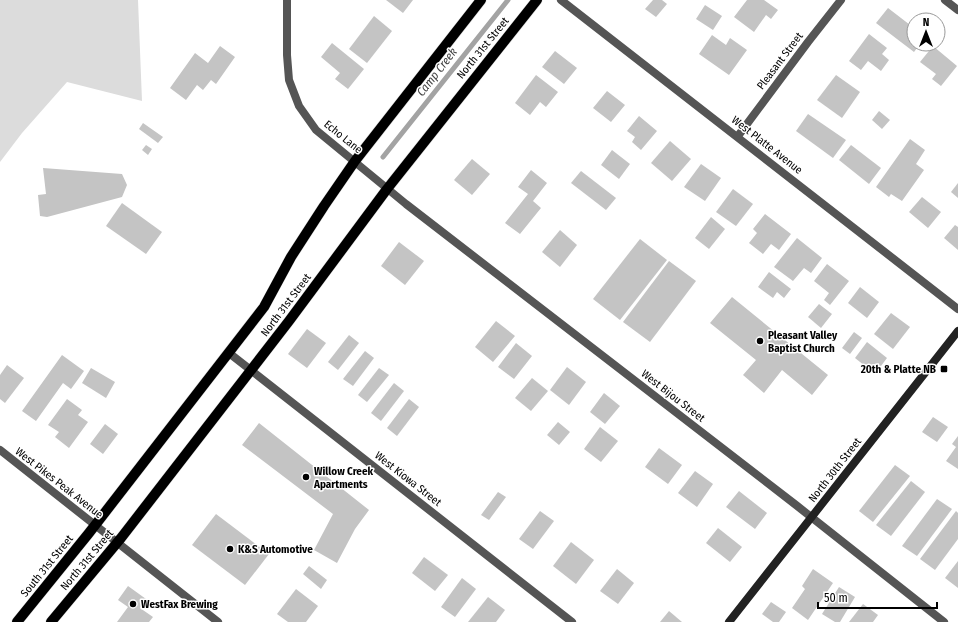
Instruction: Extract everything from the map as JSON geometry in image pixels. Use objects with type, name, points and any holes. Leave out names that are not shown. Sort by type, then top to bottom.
[{"type":"main road","name":"North 31st Street","points":[[96,526],[264,307],[291,257],[355,161],[481,0]]},
{"type":"main road","name":"North 31st Street","points":[[51,622],[117,543],[250,369],[289,321],[387,189],[537,0]]},
{"type":"main road","name":"North 30th Street","points":[[729,622],[956,336]]},
{"type":"main road","name":"South 31st Street","points":[[17,622],[96,526]]},
{"type":"street","name":"Echo Lane","points":[[287,0],[287,55],[289,80],[299,106],[316,130],[387,189]]},
{"type":"street","name":"West Platte Avenue","points":[[561,0],[738,136],[958,309]]},
{"type":"street","name":"Pleasant Street","points":[[738,136],[841,0]]},
{"type":"street","points":[[946,0],[958,10]]},
{"type":"street","name":"West Bijou Street","points":[[387,189],[944,622]]},
{"type":"street","name":"West Kiowa Street","points":[[229,353],[572,622]]},
{"type":"street","name":"West Pikes Peak Avenue","points":[[0,450],[218,622]]},
{"type":"shaded area","points":[[0,0],[138,0],[142,101],[67,82],[22,133],[0,162]]},
{"type":"building","points":[[386,0],[413,0],[403,13]]},
{"type":"building","points":[[653,0],[662,0],[667,4],[656,17],[645,9]]},
{"type":"building","points":[[747,0],[764,0],[778,10],[771,19],[766,15],[754,32],[734,17]]},
{"type":"building","points":[[705,5],[722,16],[713,30],[696,19]]},
{"type":"building","points":[[888,8],[906,22],[906,46],[876,23]]},
{"type":"building","points":[[374,16],[392,31],[367,63],[349,49]]},
{"type":"building","points":[[869,34],[887,48],[882,54],[889,60],[881,71],[868,61],[861,70],[849,61]]},
{"type":"building","points":[[712,35],[726,45],[730,38],[747,50],[729,75],[699,54]]},
{"type":"building","points":[[332,43],[364,69],[348,89],[335,79],[340,73],[321,57]]},
{"type":"building","points":[[220,46],[235,57],[216,84],[211,80],[203,90],[197,85],[186,100],[170,88],[195,53],[208,63]]},
{"type":"building","points":[[555,51],[577,68],[564,84],[542,67]]},
{"type":"building","points":[[928,52],[940,52],[957,66],[941,86],[932,79],[936,74],[920,62]]},
{"type":"building","points":[[536,75],[558,92],[546,107],[540,102],[530,115],[515,103]]},
{"type":"building","points":[[836,75],[860,92],[842,118],[817,100]]},
{"type":"building","points":[[607,91],[625,105],[611,122],[593,108]]},
{"type":"building","points":[[879,111],[890,120],[882,129],[872,120]]},
{"type":"building","points":[[808,114],[846,140],[833,158],[796,131]]},
{"type":"building","points":[[639,116],[657,131],[641,150],[632,142],[635,137],[627,131]]},
{"type":"building","points":[[143,123],[163,137],[158,143],[139,129]]},
{"type":"building","points":[[910,139],[925,150],[916,164],[924,170],[902,201],[891,194],[889,197],[876,187]]},
{"type":"building","points":[[670,141],[691,159],[672,181],[651,163]]},
{"type":"building","points":[[146,145],[152,149],[148,155],[142,150]]},
{"type":"building","points":[[851,145],[881,168],[869,184],[839,160]]},
{"type":"building","points":[[612,150],[630,164],[619,179],[601,165]]},
{"type":"building","points":[[472,159],[490,174],[472,195],[454,180]]},
{"type":"building","points":[[701,164],[721,178],[705,201],[684,187]]},
{"type":"building","points":[[43,168],[122,174],[127,185],[122,197],[47,217],[40,216],[38,195],[46,194]]},
{"type":"building","points":[[531,170],[547,183],[533,201],[541,208],[520,234],[505,223],[528,194],[518,187]]},
{"type":"building","points":[[581,171],[616,198],[606,210],[571,183]]},
{"type":"building","points":[[958,183],[958,198],[951,192]]},
{"type":"building","points":[[733,189],[753,204],[736,226],[716,212]]},
{"type":"building","points":[[922,197],[941,212],[928,228],[909,212]]},
{"type":"building","points":[[122,203],[162,232],[146,254],[106,226]]},
{"type":"building","points":[[765,214],[791,234],[779,250],[771,244],[763,254],[749,243],[757,233],[753,229]]},
{"type":"building","points":[[711,217],[725,229],[709,249],[695,238]]},
{"type":"building","points":[[955,225],[958,227],[958,250],[944,238]]},
{"type":"building","points":[[560,230],[577,245],[560,267],[542,252]]},
{"type":"building","points":[[797,238],[822,258],[811,273],[804,268],[793,281],[774,267]]},
{"type":"building","points":[[640,239],[667,260],[620,320],[593,299]]},
{"type":"building","points":[[399,242],[424,261],[405,285],[381,266]]},
{"type":"building","points":[[669,261],[696,281],[650,342],[623,322]]},
{"type":"building","points":[[827,264],[849,281],[830,305],[824,300],[829,293],[814,281]]},
{"type":"building","points":[[769,272],[791,289],[784,298],[777,292],[773,298],[758,287]]},
{"type":"building","points":[[860,287],[879,302],[867,318],[848,303]]},
{"type":"building","name":"Pleasant Valley Baptist Church","points":[[732,297],[828,375],[812,395],[782,370],[764,393],[743,375],[756,360],[710,323]]},
{"type":"building","points":[[819,304],[832,314],[821,328],[808,317]]},
{"type":"building","points":[[891,313],[910,327],[893,349],[874,334]]},
{"type":"building","points":[[496,321],[515,336],[493,362],[475,347]]},
{"type":"building","points":[[307,329],[326,343],[307,368],[288,354]]},
{"type":"building","points":[[854,332],[862,338],[850,354],[842,348]]},
{"type":"building","points":[[349,335],[359,343],[338,370],[328,362]]},
{"type":"building","points":[[867,342],[887,358],[875,374],[855,358]]},
{"type":"building","points":[[516,343],[532,356],[514,379],[498,367]]},
{"type":"building","points":[[365,351],[374,358],[353,386],[343,379]]},
{"type":"building","points":[[62,355],[84,371],[71,389],[63,383],[36,421],[22,411]]},
{"type":"building","points":[[7,365],[24,378],[5,403],[0,399],[0,375]]},
{"type":"building","points":[[567,367],[586,382],[569,405],[550,390]]},
{"type":"building","points":[[91,368],[115,382],[106,398],[82,383]]},
{"type":"building","points":[[379,368],[389,375],[367,402],[358,395]]},
{"type":"building","points":[[532,378],[548,391],[531,411],[515,398]]},
{"type":"building","points":[[394,383],[404,391],[381,421],[371,413]]},
{"type":"building","points":[[604,393],[620,406],[605,424],[590,412]]},
{"type":"building","points":[[67,399],[82,410],[78,415],[88,422],[69,448],[55,437],[59,432],[48,425]]},
{"type":"building","points":[[409,399],[419,407],[397,436],[387,428]]},
{"type":"building","points":[[933,417],[948,427],[937,442],[922,432]]},
{"type":"building","points":[[558,422],[570,432],[559,445],[547,435]]},
{"type":"building","name":"Willow Creek Apartments","points":[[259,423],[369,510],[355,529],[337,563],[314,550],[333,514],[242,445]]},
{"type":"building","points":[[105,424],[118,434],[103,454],[90,444]]},
{"type":"building","points":[[600,427],[618,441],[601,462],[584,449]]},
{"type":"building","points":[[958,436],[958,469],[946,461],[956,447],[952,444]]},
{"type":"building","points":[[659,448],[682,465],[668,484],[645,467]]},
{"type":"building","points":[[895,465],[910,476],[873,522],[859,511]]},
{"type":"building","points":[[695,471],[713,484],[697,507],[678,493]]},
{"type":"building","points":[[911,481],[925,492],[891,536],[876,525]]},
{"type":"building","points":[[739,491],[767,513],[755,529],[726,507]]},
{"type":"building","points":[[498,492],[506,497],[489,520],[481,515]]},
{"type":"building","points":[[937,499],[952,509],[917,556],[902,546]]},
{"type":"building","points":[[540,511],[554,521],[533,549],[519,539]]},
{"type":"building","points":[[956,511],[958,513],[958,539],[935,570],[920,559]]},
{"type":"building","name":"K&S Automotive","points":[[216,514],[269,554],[245,585],[192,545]]},
{"type":"building","points":[[718,528],[742,547],[730,562],[706,543]]},
{"type":"building","points":[[571,542],[594,560],[576,584],[553,566]]},
{"type":"building","points":[[424,557],[448,575],[435,591],[412,573]]},
{"type":"building","points":[[958,561],[958,588],[945,578]]},
{"type":"building","points":[[309,566],[327,580],[321,589],[303,574]]},
{"type":"building","points":[[617,569],[634,583],[618,604],[600,591]]},
{"type":"building","points":[[813,569],[833,583],[808,620],[792,608],[805,589],[802,586]]},
{"type":"building","points":[[462,578],[476,589],[455,617],[441,607]]},
{"type":"building","name":"WestFax Brewing","points":[[128,586],[146,599],[140,608],[153,617],[149,622],[117,622],[128,607],[118,600]]},
{"type":"building","points":[[839,587],[855,597],[840,622],[835,622],[822,614]]},
{"type":"building","points":[[296,589],[318,606],[306,622],[288,622],[277,614]]},
{"type":"building","points":[[488,597],[505,610],[496,622],[468,622]]},
{"type":"building","points":[[771,602],[786,612],[779,622],[773,622],[762,614]]},
{"type":"building","points":[[863,604],[878,615],[873,622],[849,622]]},
{"type":"building","points":[[669,611],[682,622],[660,622]]},
{"type":"waterway","name":"Camp Creek","points":[[383,157],[508,0]]},
{"type":"place","name":"Pleasant Valley Baptist Church","points":[[760,341]]},
{"type":"place","name":"20th & Platte NB","points":[[944,369]]},
{"type":"place","name":"Willow Creek Apartments","points":[[306,477]]},
{"type":"place","name":"K&S Automotive","points":[[230,549]]},
{"type":"place","name":"WestFax Brewing","points":[[133,604]]}]
